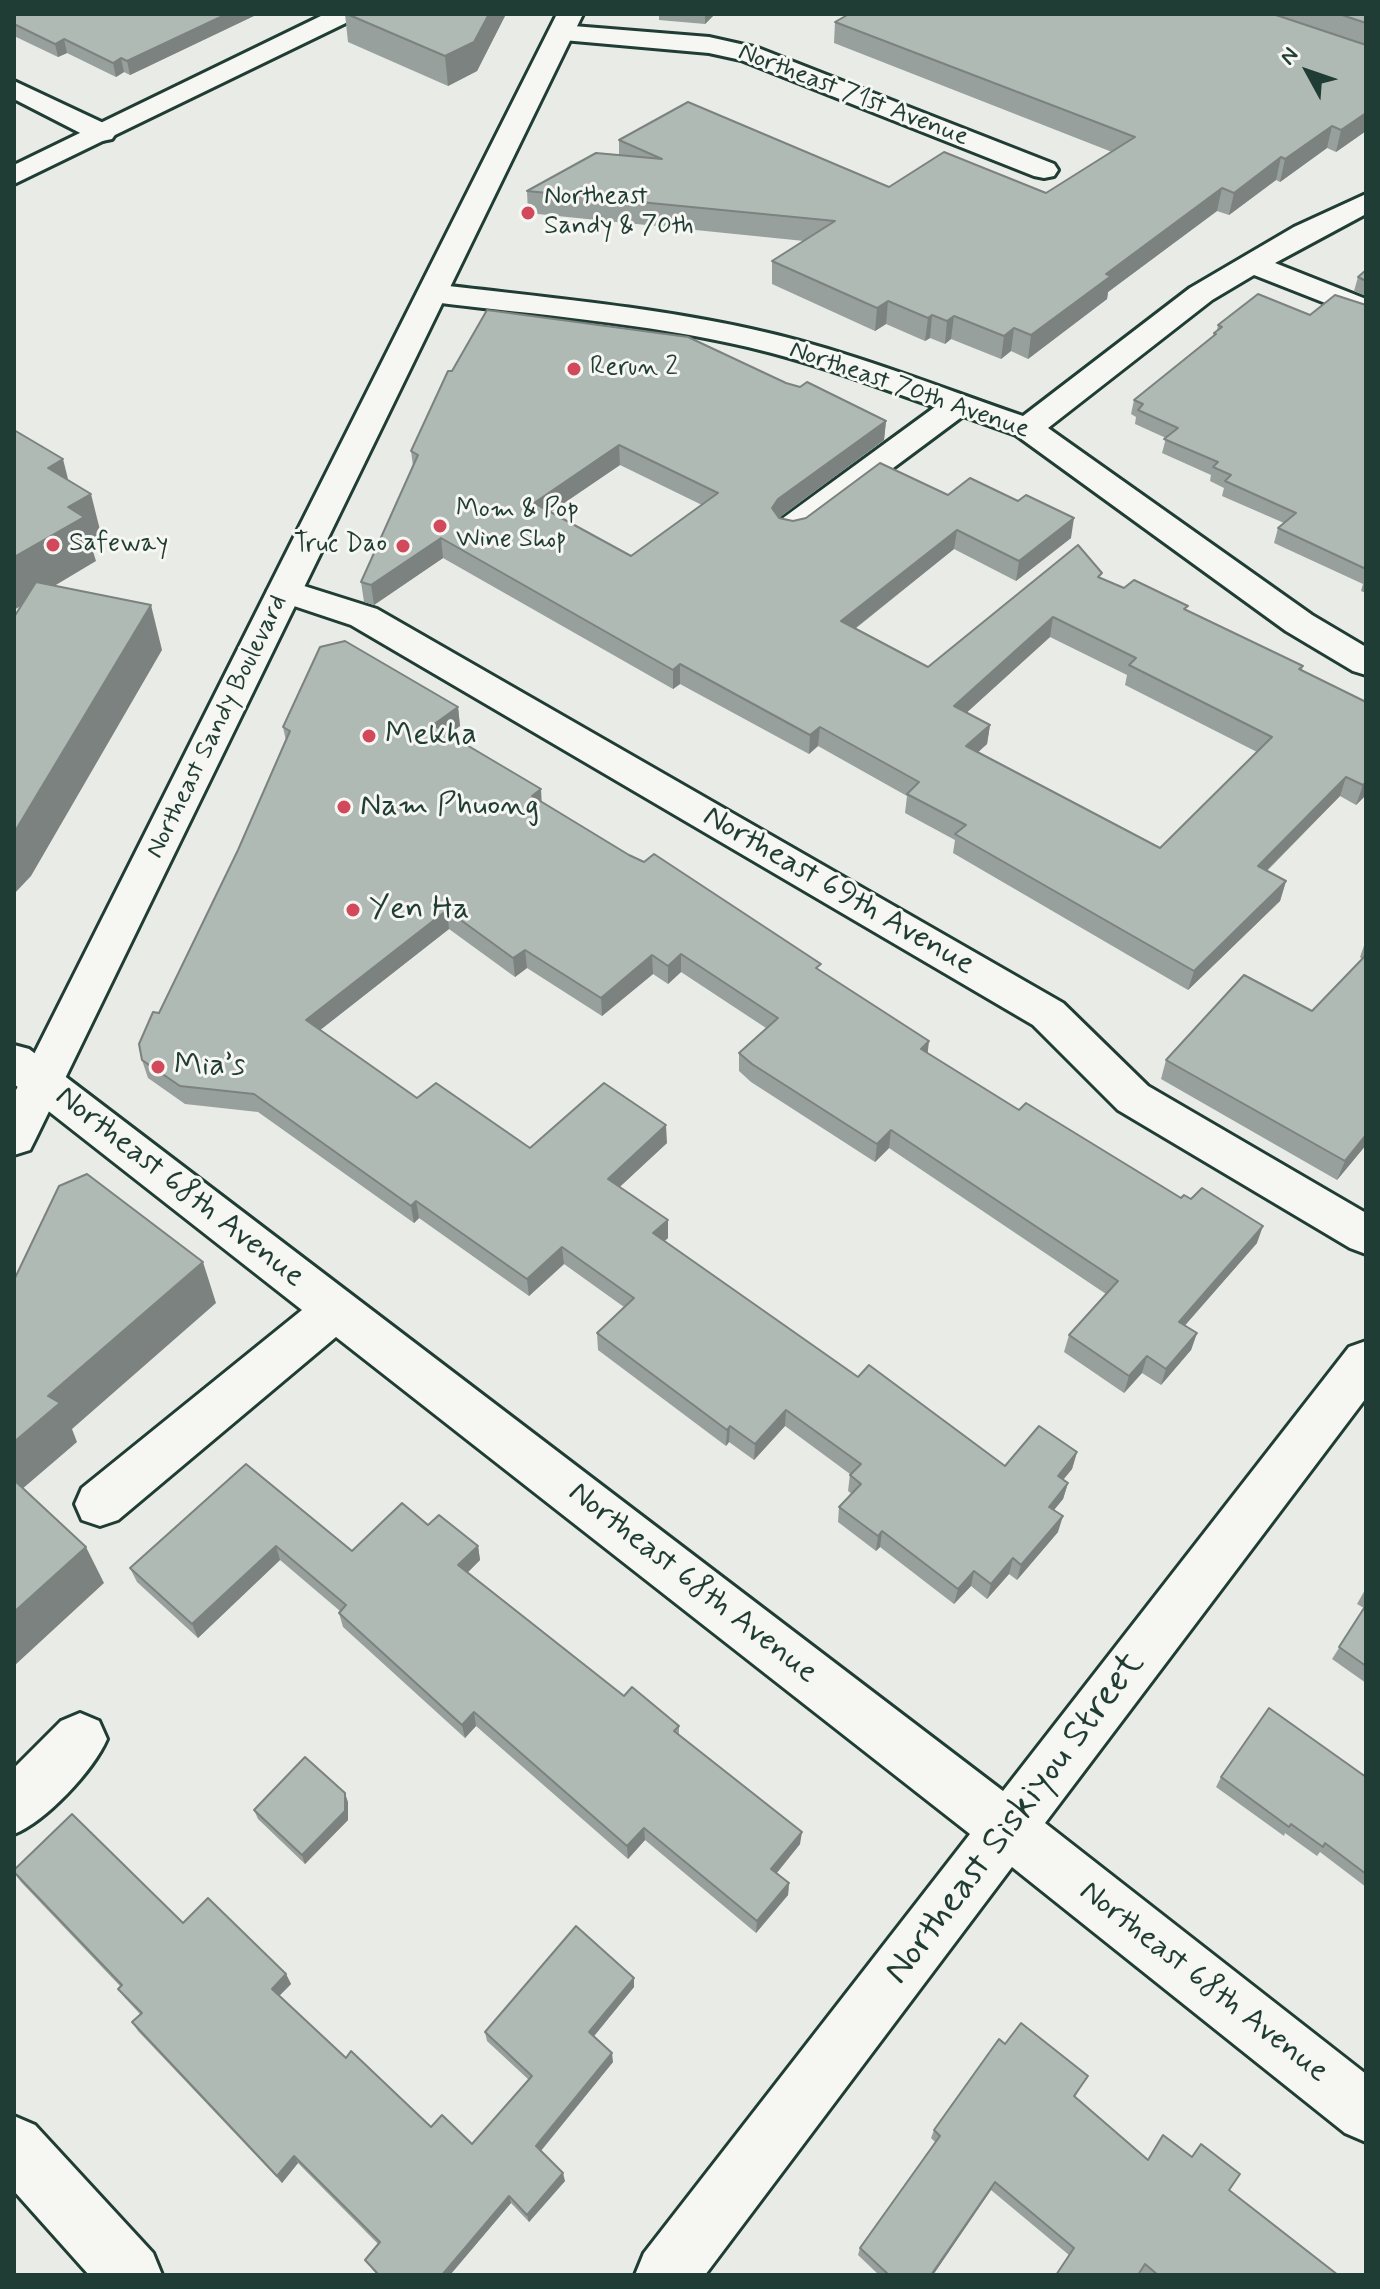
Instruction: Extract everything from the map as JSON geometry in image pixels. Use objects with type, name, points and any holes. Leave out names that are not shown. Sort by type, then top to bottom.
[{"type":"street","points":[[14,176],[345,14]]},
{"type":"street","name":"Northeast 71st Avenue","points":[[566,23],[749,54],[1044,170]]},
{"type":"street","name":"Northeast Sandy Boulevard","points":[[14,1138],[28,1071],[285,591],[566,23]]},
{"type":"street","points":[[14,89],[102,133]]},
{"type":"street","points":[[1027,428],[1201,294],[1249,263],[1366,203]]},
{"type":"street","points":[[1249,263],[1366,310]]},
{"type":"street","name":"Northeast 70th Avenue","points":[[433,293],[641,318],[725,333],[838,362],[1027,428],[1299,623],[1366,663]]},
{"type":"street","points":[[791,528],[959,404]]},
{"type":"street","name":"Northeast 69th Avenue","points":[[285,591],[348,609],[364,617],[1048,1014],[1133,1098],[1366,1235]]},
{"type":"street","name":"Northeast 68th Avenue","points":[[28,1071],[1008,1829],[1366,2112]]},
{"type":"street","points":[[100,1504],[336,1309]]},
{"type":"street","name":"Northeast Siskiyou Street","points":[[666,2275],[1366,1361]]},
{"type":"street","points":[[14,1807],[80,1739]]},
{"type":"street","points":[[14,2146],[131,2275]]},
{"type":"building","points":[[14,14],[227,14],[127,61],[121,58],[113,63],[64,39],[55,44],[14,24]]},
{"type":"building","points":[[347,14],[489,14],[474,42],[445,56]]},
{"type":"building","points":[[849,14],[1273,14],[1366,45],[1366,113],[1341,130],[1332,126],[1285,159],[1281,157],[1234,193],[1222,188],[1106,274],[1111,276],[1031,335],[1014,328],[1004,336],[954,316],[947,321],[932,315],[928,318],[888,301],[877,308],[772,261],[835,221],[527,191],[596,153],[662,159],[619,140],[688,102],[889,187],[944,152],[1046,193],[1135,137],[835,22]]},
{"type":"building","points":[[1339,14],[1366,14],[1366,23]]},
{"type":"building","points":[[1366,270],[1366,281],[1358,277]]},
{"type":"building","points":[[1258,294],[1310,315],[1335,295],[1366,305],[1366,569],[1278,528],[1296,513],[1225,481],[1231,475],[1213,467],[1218,462],[1164,439],[1178,428],[1138,410],[1143,404],[1134,400],[1216,334],[1222,327],[1218,325]]},
{"type":"building","points":[[487,310],[688,337],[786,383],[800,387],[807,382],[886,421],[778,499],[772,508],[779,518],[793,521],[806,518],[880,463],[948,495],[970,478],[1018,501],[1026,495],[1074,518],[1019,561],[957,530],[841,621],[928,667],[1078,545],[1102,573],[1098,577],[1124,588],[1134,580],[1188,606],[1184,609],[1303,666],[1299,669],[1366,702],[1366,782],[1363,785],[1346,777],[1258,866],[1286,881],[1194,971],[955,834],[966,825],[907,794],[919,782],[820,727],[810,735],[680,664],[673,670],[441,538],[371,585],[361,582],[418,455],[411,451],[448,371],[452,371]],"holes":[[[619,445],[718,493],[631,556],[534,503]],[[1053,617],[1136,658],[1129,665],[1272,737],[1160,848],[966,746],[990,725],[954,706]]]},
{"type":"building","points":[[14,430],[63,459],[48,468],[91,494],[68,507],[84,517],[14,557]]},
{"type":"building","points":[[36,582],[151,605],[14,833],[14,617]]},
{"type":"building","points":[[345,641],[458,707],[433,725],[541,789],[532,796],[629,855],[644,862],[654,854],[821,964],[816,968],[929,1041],[921,1049],[1019,1110],[1026,1103],[1181,1198],[1184,1195],[1191,1199],[1202,1188],[1263,1226],[1179,1322],[1197,1333],[1166,1369],[1147,1356],[1129,1376],[1069,1335],[1118,1281],[891,1130],[877,1144],[752,1064],[739,1053],[778,1018],[681,954],[668,966],[652,955],[601,998],[525,950],[513,958],[447,910],[306,1020],[417,1098],[436,1083],[530,1148],[604,1083],[666,1125],[608,1179],[668,1220],[653,1233],[858,1377],[869,1365],[1005,1466],[1039,1426],[1077,1452],[1058,1476],[1068,1483],[1049,1507],[1063,1516],[1021,1565],[1013,1558],[991,1584],[974,1571],[958,1589],[882,1531],[878,1536],[839,1507],[861,1484],[850,1475],[861,1464],[786,1410],[755,1444],[730,1426],[727,1430],[597,1333],[634,1298],[562,1247],[527,1279],[416,1201],[411,1206],[254,1094],[180,1086],[142,1060],[139,1044],[153,1012],[159,1013],[238,850],[290,731],[283,727],[320,647]]},
{"type":"building","points":[[1366,955],[1366,1135],[1345,1161],[1166,1060],[1244,975],[1312,1011]]},
{"type":"building","points":[[87,1174],[203,1262],[48,1396],[60,1403],[14,1442],[14,1280],[59,1186]]},
{"type":"building","points":[[246,1464],[352,1551],[402,1503],[428,1525],[439,1515],[478,1546],[458,1565],[624,1696],[632,1687],[679,1726],[674,1731],[802,1832],[771,1869],[789,1883],[757,1921],[644,1828],[627,1846],[474,1712],[462,1725],[339,1613],[346,1605],[276,1546],[192,1624],[130,1568]]},
{"type":"building","points":[[14,1480],[86,1547],[14,1612]]},
{"type":"building","points":[[1366,1605],[1366,1666],[1339,1647]]},
{"type":"building","points":[[1269,1708],[1366,1777],[1366,1874],[1325,1843],[1323,1847],[1291,1824],[1289,1827],[1221,1777]]},
{"type":"building","points":[[305,1757],[345,1793],[345,1811],[302,1855],[254,1810]]},
{"type":"building","points":[[72,1814],[183,1923],[208,1898],[286,1974],[272,1989],[346,2058],[351,2051],[431,2127],[442,2115],[472,2144],[532,2076],[485,2032],[576,1926],[634,1978],[589,2032],[612,2053],[536,2146],[563,2173],[527,2215],[509,2196],[442,2275],[379,2275],[365,2260],[380,2242],[294,2156],[277,2176],[132,2022],[142,2013],[118,1989],[122,1985],[14,1872]]},
{"type":"building","points":[[1021,2023],[1088,2076],[1074,2096],[1148,2160],[1163,2135],[1192,2157],[1201,2144],[1240,2174],[1229,2190],[1338,2275],[1158,2275],[1145,2264],[1138,2275],[1056,2275],[1074,2248],[995,2182],[931,2275],[889,2275],[860,2248],[940,2136],[934,2130],[999,2039],[1005,2044]]},
{"type":"place","name":"Northeast Sandy & 70th","points":[[528,213]]},
{"type":"place","name":"Rerun 2","points":[[574,369]]},
{"type":"place","name":"Mom & Pop Wine Shop","points":[[440,526]]},
{"type":"place","name":"Safeway","points":[[53,545]]},
{"type":"place","name":"Truc Dao","points":[[403,546]]},
{"type":"place","name":"Mekha","points":[[369,736]]},
{"type":"place","name":"Nam Phuong","points":[[344,807]]},
{"type":"place","name":"Yen Ha","points":[[353,910]]},
{"type":"place","name":"Mia’s","points":[[158,1067]]}]
